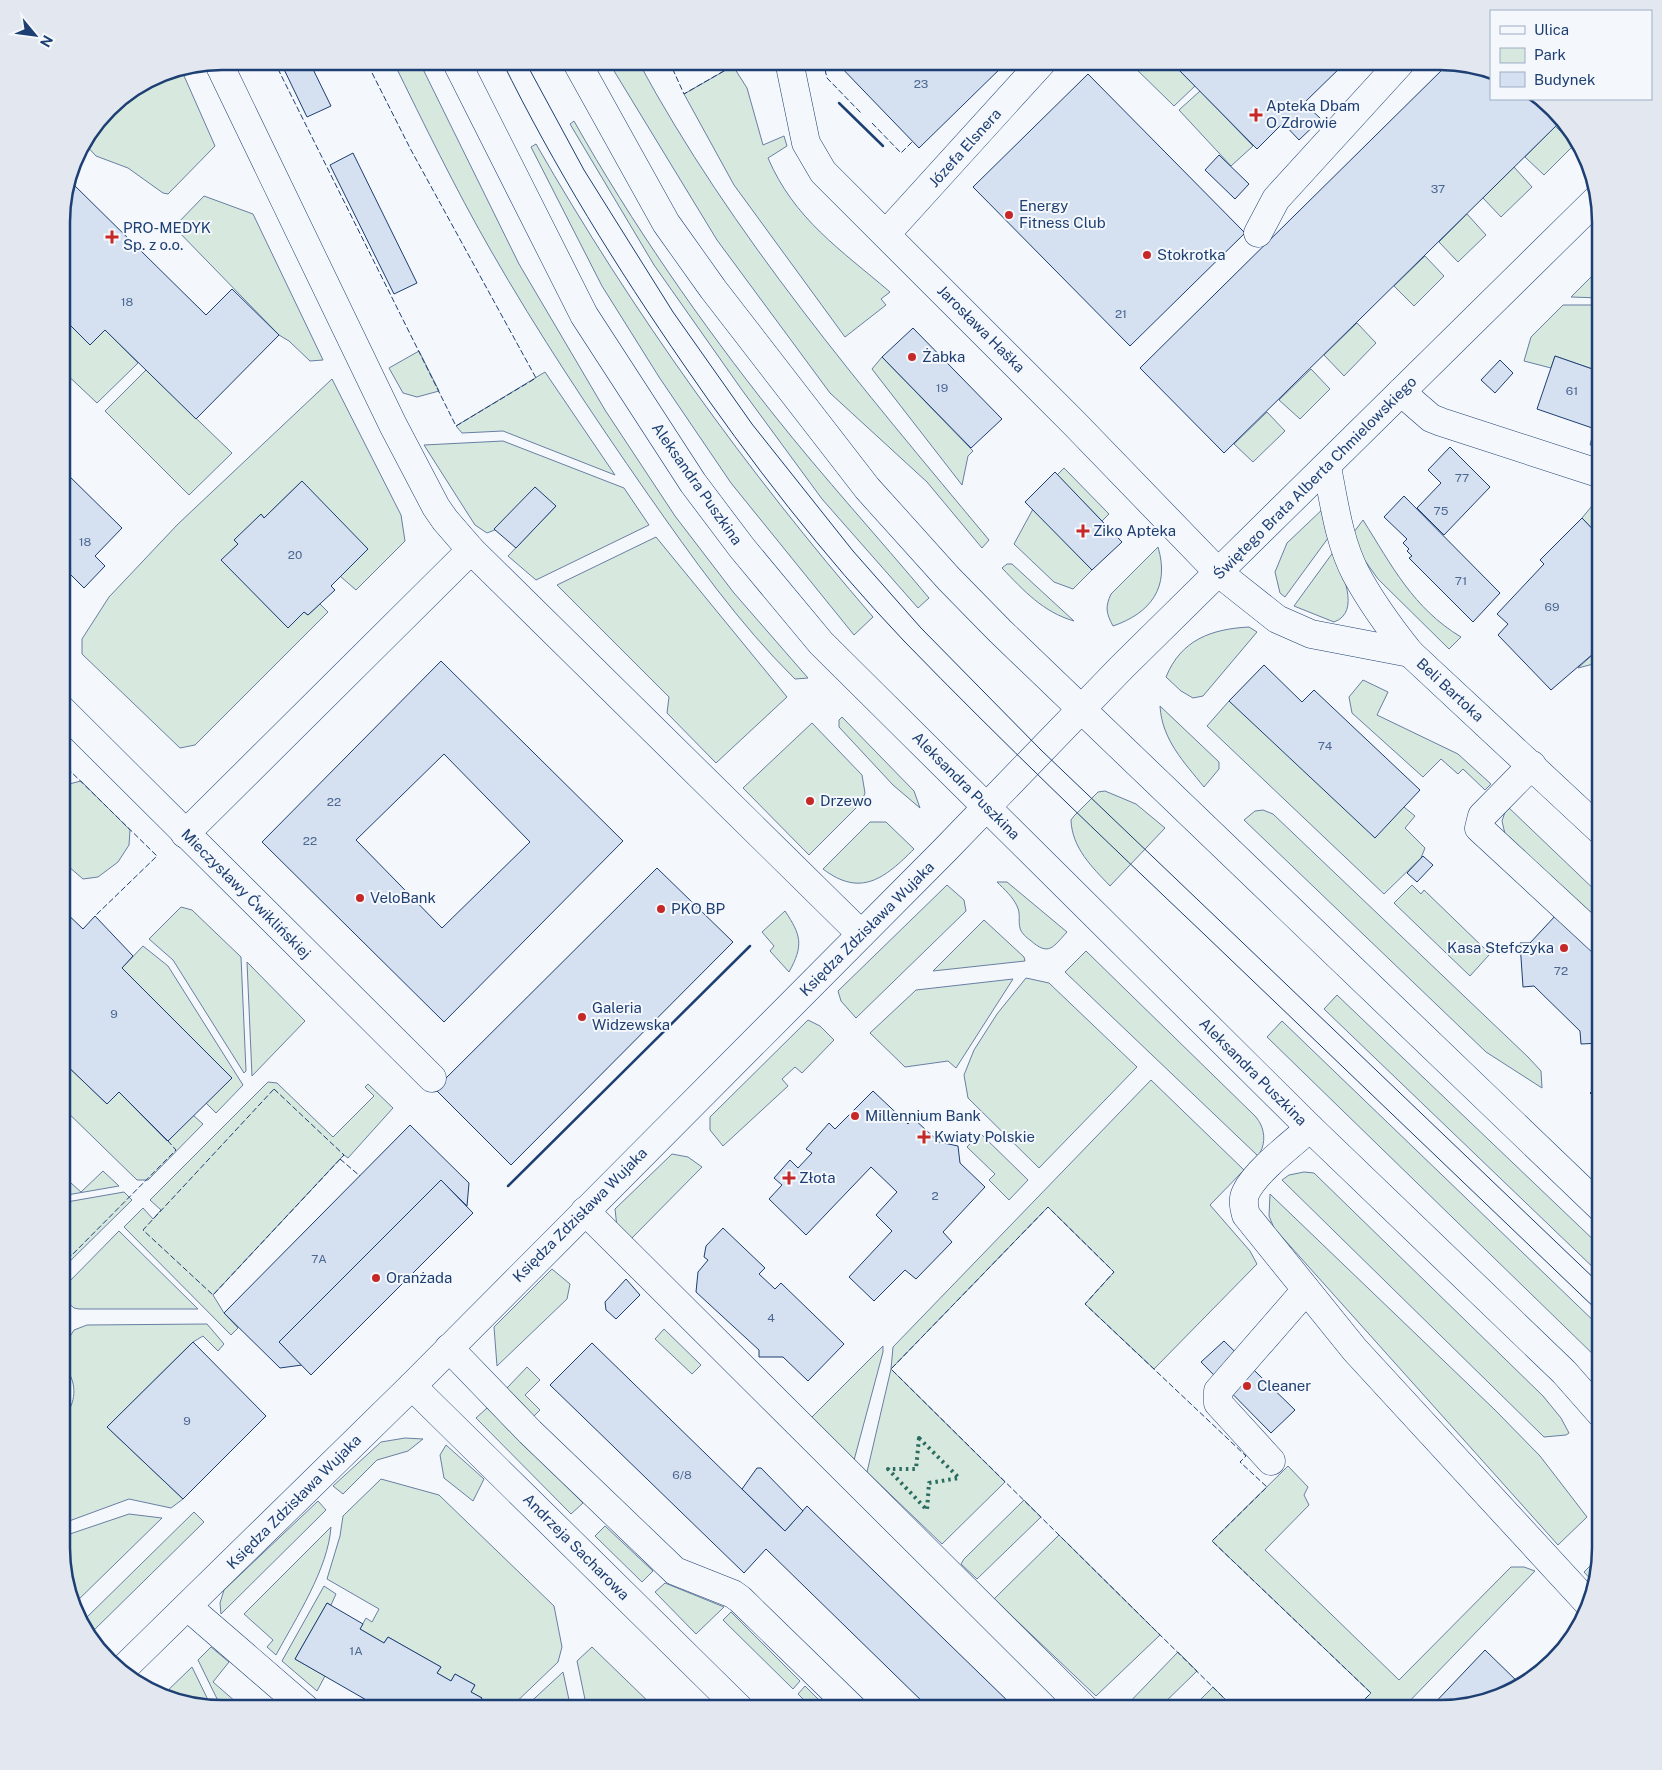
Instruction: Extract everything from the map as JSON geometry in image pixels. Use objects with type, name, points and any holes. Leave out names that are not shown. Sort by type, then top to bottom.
[{"type":"street","points":[[222,70],[389,417],[436,507],[445,520],[471,550],[861,934]]},
{"type":"street","name":"Aleksandra Puszkina","points":[[461,70],[584,315],[693,482],[742,548],[821,642],[1310,1128],[1564,1372],[1592,1404]]},
{"type":"street","points":[[581,70],[666,223],[718,296],[822,434],[949,580],[1592,1199]]},
{"type":"street","name":"Jarosława Haška","points":[[790,70],[806,143],[823,172],[1074,423],[1219,573]]},
{"type":"street","name":"Józefa Elsnera","points":[[886,234],[1036,70]]},
{"type":"street","points":[[1258,233],[1276,199],[1394,70]]},
{"type":"street","name":"Świętego Brata Alberta Chmielowskiego","points":[[1034,758],[1081,709],[1591,205]]},
{"type":"street","points":[[1401,392],[1431,418],[1592,471]]},
{"type":"street","points":[[1326,467],[1341,533],[1355,573],[1388,625],[1410,653]]},
{"type":"street","points":[[185,834],[471,550]]},
{"type":"street","name":"Beli Bartoka","points":[[1219,573],[1277,619],[1312,634],[1410,653],[1592,822]]},
{"type":"street","name":"Mieczysławy Ćwiklińskiej","points":[[70,717],[185,834],[432,1078]]},
{"type":"street","name":"Księdza Zdzisława Wujaka","points":[[126,1666],[412,1386],[1034,758]]},
{"type":"street","points":[[1532,765],[1482,816],[1480,828],[1592,933]]},
{"type":"street","points":[[1310,1128],[1264,1170],[1246,1192],[1243,1204],[1246,1215],[1355,1350],[1584,1598]]},
{"type":"street","points":[[584,1211],[1076,1700]]},
{"type":"street","points":[[1271,1460],[1218,1403],[1218,1391],[1306,1290]]},
{"type":"street","points":[[449,1348],[530,1432],[675,1571],[733,1594],[740,1599],[844,1700]]},
{"type":"street","name":"Andrzeja Sacharowa","points":[[412,1386],[731,1700]]},
{"type":"street","points":[[188,1607],[296,1700]]},
{"type":"green space","points":[[397,70],[423,70],[519,264],[605,410],[675,516],[734,593],[808,678],[795,679],[774,658],[735,613],[647,493],[566,373],[508,280],[477,226]]},
{"type":"green space","points":[[613,70],[643,70],[714,188],[757,249],[801,309],[894,426],[989,540],[982,548],[927,482],[830,393],[717,240]]},
{"type":"green space","points":[[726,70],[736,70],[747,88],[763,145],[784,136],[787,146],[768,158],[791,199],[820,232],[890,292],[881,299],[886,305],[845,337],[734,185],[684,94]]},
{"type":"green space","points":[[1137,70],[1179,70],[1195,86],[1174,106]]},
{"type":"green space","points":[[184,75],[215,146],[168,194],[163,193],[128,168],[96,156],[89,148],[90,146],[101,130],[130,101],[155,86]]},
{"type":"green space","points":[[1200,91],[1253,146],[1231,166],[1179,110]]},
{"type":"green space","points":[[574,121],[619,197],[668,272],[720,345],[793,438],[929,598],[918,608],[822,499],[742,390],[654,265],[570,124]]},
{"type":"green space","points":[[1555,126],[1572,147],[1544,175],[1525,157]]},
{"type":"green space","points":[[536,144],[612,269],[693,389],[780,505],[873,617],[854,635],[731,483],[659,377],[602,286],[531,147]]},
{"type":"green space","points":[[1514,167],[1532,187],[1501,217],[1483,198]]},
{"type":"green space","points":[[204,196],[253,214],[323,360],[310,361],[289,341],[279,335],[174,227]]},
{"type":"green space","points":[[1467,214],[1486,235],[1458,262],[1439,242]]},
{"type":"green space","points":[[1425,256],[1444,276],[1414,306],[1394,286]]},
{"type":"green space","points":[[1592,276],[1592,298],[1571,297]]},
{"type":"green space","points":[[1563,305],[1592,305],[1592,369],[1555,356],[1551,368],[1524,361],[1531,337]]},
{"type":"green space","points":[[1357,323],[1376,343],[1344,376],[1324,355]]},
{"type":"green space","points":[[70,325],[90,345],[105,330],[138,363],[97,403],[70,378]]},
{"type":"green space","points":[[419,351],[439,391],[417,397],[403,393],[389,368]]},
{"type":"green space","points":[[882,357],[973,451],[968,456],[962,485],[872,369]]},
{"type":"green space","points":[[1311,369],[1330,389],[1300,419],[1279,400]]},
{"type":"green space","points":[[146,370],[232,453],[189,495],[105,411]]},
{"type":"green space","points":[[545,372],[615,475],[503,431],[462,433],[456,426]]},
{"type":"green space","points":[[332,379],[401,515],[405,541],[356,590],[340,576],[302,481],[264,518],[261,514],[235,540],[238,544],[222,560],[288,628],[304,612],[308,615],[320,604],[328,612],[195,745],[180,748],[82,654],[82,639],[109,597],[178,524]]},
{"type":"green space","points":[[1267,412],[1285,431],[1253,462],[1234,444]]},
{"type":"green space","points":[[503,441],[624,488],[649,525],[536,580],[508,556],[556,506],[487,533],[475,525],[424,445]]},
{"type":"green space","points":[[1064,468],[1109,514],[1102,521],[1057,475]]},
{"type":"green space","points":[[1326,506],[1331,534],[1285,597],[1280,593],[1275,572],[1287,543]]},
{"type":"green space","points":[[1592,506],[1592,529],[1582,518]]},
{"type":"green space","points":[[1033,509],[1092,570],[1073,589],[1054,582],[1014,544]]},
{"type":"green space","points":[[1363,520],[1405,585],[1444,626],[1461,637],[1449,649],[1378,579],[1361,555],[1354,532]]},
{"type":"green space","points":[[656,537],[787,697],[716,763],[667,713],[669,697],[557,585]]},
{"type":"green space","points":[[1158,547],[1161,574],[1159,586],[1154,597],[1138,614],[1113,626],[1107,610],[1111,594]]},
{"type":"green space","points":[[1334,551],[1347,590],[1348,600],[1347,610],[1342,617],[1334,622],[1294,606]]},
{"type":"green space","points":[[1007,564],[1012,564],[1074,621],[1053,612],[1035,600],[1002,568]]},
{"type":"green space","points":[[1249,627],[1257,632],[1203,696],[1193,698],[1181,691],[1166,677],[1172,664],[1189,645],[1222,630]]},
{"type":"green space","points":[[1592,655],[1592,664],[1578,668]]},
{"type":"green space","points":[[1363,680],[1388,692],[1377,715],[1458,754],[1491,784],[1485,790],[1463,769],[1458,774],[1441,759],[1423,777],[1352,713],[1349,697]]},
{"type":"green space","points":[[1229,701],[1404,807],[1415,816],[1405,828],[1425,848],[1421,858],[1384,894],[1207,726]]},
{"type":"green space","points":[[1160,706],[1219,762],[1219,769],[1204,787],[1175,750],[1165,729]]},
{"type":"green space","points":[[842,717],[914,791],[920,808],[893,785],[839,727],[839,720]]},
{"type":"green space","points":[[812,723],[862,775],[865,793],[861,803],[809,855],[743,788]]},
{"type":"green space","points":[[81,781],[130,830],[129,845],[118,862],[98,877],[83,879],[70,868],[70,784]]},
{"type":"green space","points":[[1105,791],[1136,804],[1165,828],[1110,886],[1090,864],[1079,848],[1072,830],[1071,820],[1098,792]]},
{"type":"green space","points":[[1507,806],[1592,887],[1592,917],[1505,834],[1502,821]]},
{"type":"green space","points":[[1263,810],[1273,814],[1528,1057],[1541,1071],[1542,1088],[1486,1052],[1244,820],[1255,811]]},
{"type":"green space","points":[[870,822],[886,822],[914,849],[893,868],[872,881],[861,883],[849,882],[837,878],[823,869]]},
{"type":"green space","points":[[997,882],[1007,882],[1067,932],[1050,948],[1046,949],[1036,945],[1022,932],[1019,925],[1017,906],[1011,896]]},
{"type":"green space","points":[[947,885],[964,900],[966,911],[856,1018],[841,1001],[838,991]]},
{"type":"green space","points":[[1412,885],[1421,894],[1424,890],[1487,951],[1489,955],[1470,976],[1394,903]]},
{"type":"green space","points":[[181,907],[192,910],[241,957],[246,1071],[244,1073],[173,960],[149,939]]},
{"type":"green space","points":[[785,911],[799,940],[797,954],[789,972],[770,951],[774,946],[762,932]]},
{"type":"green space","points":[[984,920],[1024,957],[1025,961],[933,971]]},
{"type":"green space","points":[[143,946],[168,966],[243,1085],[216,1113],[206,1103],[122,968]]},
{"type":"green space","points":[[1086,951],[1255,1116],[1261,1125],[1264,1135],[1263,1146],[1258,1156],[1065,972]]},
{"type":"green space","points":[[247,962],[305,1021],[252,1076]]},
{"type":"green space","points":[[1026,978],[1049,983],[1137,1067],[1039,1168],[968,1098],[964,1075],[974,1050],[997,1014]]},
{"type":"green space","points":[[1013,979],[956,1068],[948,1061],[905,1067],[870,1033],[916,990]]},
{"type":"green space","points":[[1337,995],[1592,1238],[1592,1266],[1324,1009]]},
{"type":"green space","points":[[808,1020],[820,1026],[834,1040],[802,1073],[795,1067],[782,1079],[788,1086],[723,1146],[710,1130],[710,1117]]},
{"type":"green space","points":[[1282,1021],[1592,1319],[1592,1353],[1267,1037]]},
{"type":"green space","points":[[70,1069],[107,1104],[119,1092],[167,1141],[193,1115],[203,1124],[148,1180],[137,1180],[70,1115]]},
{"type":"green space","points":[[1151,1080],[1244,1170],[1210,1205],[1250,1251],[1257,1264],[1154,1369],[1085,1304],[1114,1272],[1048,1207],[891,1369],[893,1347]]},
{"type":"green space","points":[[268,1082],[277,1083],[333,1137],[374,1096],[365,1087],[368,1084],[393,1108],[348,1158],[344,1155],[340,1159],[213,1295],[224,1313],[238,1328],[231,1335],[124,1227],[143,1208],[153,1219],[161,1210],[150,1200]]},
{"type":"green space","points":[[980,1133],[1028,1180],[1009,1200],[989,1180],[995,1174],[967,1147]]},
{"type":"green space","points":[[672,1154],[688,1157],[702,1167],[630,1240],[617,1227],[615,1209]]},
{"type":"green space","points":[[103,1171],[119,1186],[70,1194],[70,1182],[81,1192]]},
{"type":"green space","points":[[1304,1172],[1314,1173],[1543,1396],[1561,1418],[1569,1433],[1566,1435],[1544,1437],[1282,1180],[1289,1175]]},
{"type":"green space","points":[[124,1192],[132,1200],[70,1261],[70,1201]]},
{"type":"green space","points":[[1270,1194],[1495,1410],[1540,1456],[1587,1517],[1558,1545],[1274,1228],[1269,1216]]},
{"type":"green space","points":[[119,1231],[198,1309],[74,1308],[70,1304],[70,1281]]},
{"type":"green space","points":[[552,1269],[570,1284],[567,1299],[497,1366],[494,1327]]},
{"type":"green space","points":[[207,1324],[224,1344],[218,1351],[203,1336],[193,1342],[107,1427],[183,1499],[171,1508],[129,1499],[70,1521],[70,1408],[74,1387],[70,1376],[70,1337],[74,1330],[87,1325]]},
{"type":"green space","points":[[664,1329],[701,1365],[692,1374],[655,1339]]},
{"type":"green space","points":[[883,1346],[883,1352],[853,1464],[809,1420]]},
{"type":"green space","points":[[527,1367],[540,1380],[525,1395],[540,1410],[534,1416],[507,1388]]},
{"type":"green space","points":[[891,1369],[1005,1482],[942,1544],[867,1472]]},
{"type":"green space","points":[[487,1408],[583,1503],[571,1514],[476,1418]]},
{"type":"green space","points":[[405,1438],[423,1439],[408,1451],[377,1460],[343,1494],[333,1486],[381,1442]]},
{"type":"green space","points":[[446,1445],[484,1479],[473,1501],[444,1478],[440,1455]]},
{"type":"green space","points":[[1288,1466],[1308,1487],[1304,1495],[1309,1505],[1265,1550],[1399,1680],[1511,1567],[1524,1567],[1535,1571],[1411,1700],[1364,1700],[1371,1693],[1212,1541]]},
{"type":"green space","points":[[381,1479],[439,1495],[554,1606],[562,1647],[558,1662],[518,1700],[481,1700],[482,1698],[471,1692],[475,1685],[455,1674],[451,1681],[437,1673],[441,1667],[388,1637],[384,1643],[360,1629],[366,1618],[372,1622],[379,1609],[327,1579],[340,1536],[343,1516]]},
{"type":"green space","points":[[1024,1500],[1041,1517],[977,1579],[961,1564]]},
{"type":"green space","points":[[318,1501],[326,1510],[221,1614],[220,1603],[224,1590]]},
{"type":"green space","points":[[194,1512],[204,1522],[95,1630],[87,1617]]},
{"type":"green space","points":[[129,1514],[162,1518],[79,1599],[75,1587],[70,1558],[70,1534]]},
{"type":"green space","points":[[605,1526],[653,1571],[642,1582],[595,1536]]},
{"type":"green space","points":[[331,1527],[329,1543],[318,1576],[276,1655],[267,1647],[273,1640],[244,1614]]},
{"type":"green space","points":[[1059,1535],[1160,1635],[1096,1696],[994,1599]]},
{"type":"green space","points":[[1591,1565],[1589,1577],[1584,1572]]},
{"type":"green space","points":[[665,1583],[724,1607],[696,1634],[655,1592]]},
{"type":"green space","points":[[324,1586],[336,1594],[331,1605],[327,1603],[295,1659],[325,1676],[317,1691],[282,1661]]},
{"type":"green space","points":[[731,1612],[800,1681],[793,1689],[723,1620]]},
{"type":"green space","points":[[211,1647],[229,1662],[213,1682],[234,1700],[217,1700],[198,1660]]},
{"type":"green space","points":[[592,1647],[647,1700],[585,1700],[577,1661]]},
{"type":"green space","points":[[1178,1652],[1197,1671],[1167,1700],[1132,1700]]},
{"type":"green space","points":[[192,1667],[208,1699],[193,1697],[168,1690]]},
{"type":"green space","points":[[563,1672],[569,1700],[533,1700]]},
{"type":"green space","points":[[805,1686],[819,1700],[804,1700],[798,1694]]},
{"type":"green space","points":[[1213,1687],[1226,1700],[1200,1700]]},
{"type":"building","points":[[284,70],[313,70],[331,106],[307,117]]},
{"type":"building","points":[[844,70],[999,70],[919,148]]},
{"type":"building","points":[[1179,70],[1338,70],[1304,103],[1321,119],[1299,140],[1283,123],[1257,149]]},
{"type":"building","points":[[1442,70],[1460,71],[1490,79],[1490,100],[1531,100],[1557,125],[1224,453],[1140,368]]},
{"type":"building","points":[[1088,74],[1245,233],[1130,346],[973,187]]},
{"type":"building","points":[[353,153],[417,283],[394,294],[330,165]]},
{"type":"building","points":[[1219,155],[1249,184],[1235,199],[1205,170]]},
{"type":"building","points":[[75,186],[206,315],[232,289],[279,335],[196,419],[105,330],[90,345],[70,325],[70,212]]},
{"type":"building","points":[[913,328],[1002,419],[971,448],[882,357]]},
{"type":"building","points":[[1555,356],[1592,369],[1592,428],[1537,409]]},
{"type":"building","points":[[1500,360],[1513,373],[1495,393],[1481,380]]},
{"type":"building","points":[[1450,447],[1490,487],[1444,535],[1417,508],[1441,483],[1428,470]]},
{"type":"building","name":"Ziko Apteka","points":[[1055,472],[1122,542],[1092,570],[1025,502]]},
{"type":"building","points":[[70,477],[122,528],[95,556],[105,566],[84,588],[70,574]]},
{"type":"building","points":[[302,481],[368,549],[331,586],[335,590],[308,615],[304,612],[288,628],[221,560],[238,544],[234,540],[261,514],[264,518]]},
{"type":"building","points":[[535,487],[556,506],[516,548],[494,529]]},
{"type":"building","points":[[1404,496],[1500,593],[1473,622],[1409,558],[1412,556],[1407,551],[1409,549],[1403,543],[1407,539],[1384,517]]},
{"type":"building","points":[[1582,518],[1592,529],[1592,655],[1551,690],[1498,635],[1508,624],[1497,614],[1544,564],[1540,560]]},
{"type":"building","points":[[441,661],[623,841],[444,1022],[262,842]],"holes":[[[444,754],[530,842],[442,928],[356,840]]]},
{"type":"building","points":[[1264,665],[1302,702],[1314,690],[1420,790],[1375,838],[1229,701]]},
{"type":"building","points":[[1423,856],[1433,865],[1417,882],[1407,873]]},
{"type":"building","name":"Galeria Widzewska","points":[[657,868],[733,942],[511,1165],[435,1089]]},
{"type":"building","points":[[1556,915],[1592,950],[1592,1043],[1581,1044],[1580,1031],[1534,986],[1523,987],[1520,943],[1530,943]]},
{"type":"building","points":[[95,916],[133,956],[122,968],[232,1078],[168,1141],[119,1092],[107,1104],[70,1069],[70,917],[83,929]]},
{"type":"building","points":[[873,1091],[908,1124],[913,1118],[939,1142],[958,1146],[960,1163],[985,1187],[943,1232],[952,1242],[916,1279],[905,1270],[874,1301],[849,1277],[892,1231],[876,1215],[897,1192],[871,1167],[806,1235],[769,1199],[782,1185],[774,1178],[790,1160],[798,1168],[812,1153],[806,1149],[829,1123],[835,1129]]},
{"type":"building","points":[[410,1125],[469,1183],[467,1206],[441,1180],[279,1342],[302,1365],[280,1368],[224,1313]]},
{"type":"building","name":"Oranżada","points":[[441,1180],[473,1213],[311,1375],[279,1342]]},
{"type":"building","points":[[723,1228],[765,1268],[759,1274],[775,1289],[781,1283],[844,1344],[808,1381],[783,1357],[759,1357],[759,1350],[696,1292],[698,1272],[708,1260],[704,1257],[706,1246]]},
{"type":"building","points":[[626,1279],[640,1295],[616,1319],[606,1310],[605,1302]]},
{"type":"building","name":"Cleaner","points":[[1224,1341],[1295,1410],[1271,1433],[1201,1362]]},
{"type":"building","points":[[193,1342],[266,1416],[183,1499],[107,1427]]},
{"type":"building","points":[[592,1343],[785,1531],[807,1506],[1007,1700],[921,1700],[766,1549],[744,1573],[550,1385]]},
{"type":"building","points":[[757,1468],[761,1468],[803,1511],[785,1531],[742,1489]]},
{"type":"building","points":[[327,1603],[363,1624],[360,1629],[384,1643],[388,1637],[441,1667],[437,1673],[451,1681],[455,1674],[475,1685],[471,1692],[482,1698],[481,1700],[366,1700],[295,1659]]},
{"type":"building","points":[[1485,1650],[1516,1680],[1489,1692],[1460,1699],[1438,1700]]},
{"type":"tram line","points":[[506,70],[543,140],[587,216],[659,328],[761,472],[845,576],[904,641],[1015,753],[1592,1305]]},
{"type":"tram line","points":[[530,70],[584,170],[673,312],[752,424],[853,551],[921,628],[1041,750],[1592,1276]]},
{"type":"hedge","points":[[919,1438],[959,1478],[929,1483],[927,1510],[888,1469],[916,1469],[919,1438]]},
{"type":"fence","points":[[278,70],[456,426],[536,378],[411,150],[371,70]]},
{"type":"fence","points":[[673,70],[684,94],[725,70]]},
{"type":"fence","points":[[825,70],[827,78],[862,114]]},
{"type":"fence","points":[[872,123],[901,153],[913,141]]},
{"type":"fence","points":[[70,771],[157,856],[95,916]]},
{"type":"fence","points":[[274,1089],[344,1155],[213,1295],[143,1230],[274,1089]]},
{"type":"fence","points":[[70,1257],[176,1150],[168,1141]]},
{"type":"fence","points":[[340,1159],[360,1176]]},
{"type":"fence","points":[[1226,1700],[891,1369],[1048,1207],[1114,1272],[1085,1304],[1246,1456],[1240,1462],[1267,1487],[1212,1541],[1371,1693],[1364,1700]]},
{"type":"wall","points":[[839,103],[883,146]]},
{"type":"wall","points":[[508,1186],[750,946]]},
{"type":"place","name":"Apteka Dbam O Zdrowie","points":[[1256,115]]},
{"type":"place","name":"Energy Fitness Club","points":[[1009,215]]},
{"type":"place","name":"PRO-MEDYK Sp. z o.o.","points":[[112,237]]},
{"type":"place","name":"Stokrotka","points":[[1147,255]]},
{"type":"place","name":"Żabka","points":[[912,357]]},
{"type":"place","name":"Ziko Apteka","points":[[1083,531]]},
{"type":"place","name":"Drzewo","points":[[810,801]]},
{"type":"place","name":"VeloBank","points":[[360,898]]},
{"type":"place","name":"PKO BP","points":[[661,909]]},
{"type":"place","name":"Kasa Stefczyka","points":[[1564,948]]},
{"type":"place","name":"Galeria Widzewska","points":[[582,1017]]},
{"type":"place","name":"Millennium Bank","points":[[855,1116]]},
{"type":"place","name":"Kwiaty Polskie","points":[[924,1137]]},
{"type":"place","name":"Złota","points":[[789,1178]]},
{"type":"place","name":"Oranżada","points":[[376,1278]]},
{"type":"place","name":"Cleaner","points":[[1247,1386]]}]
